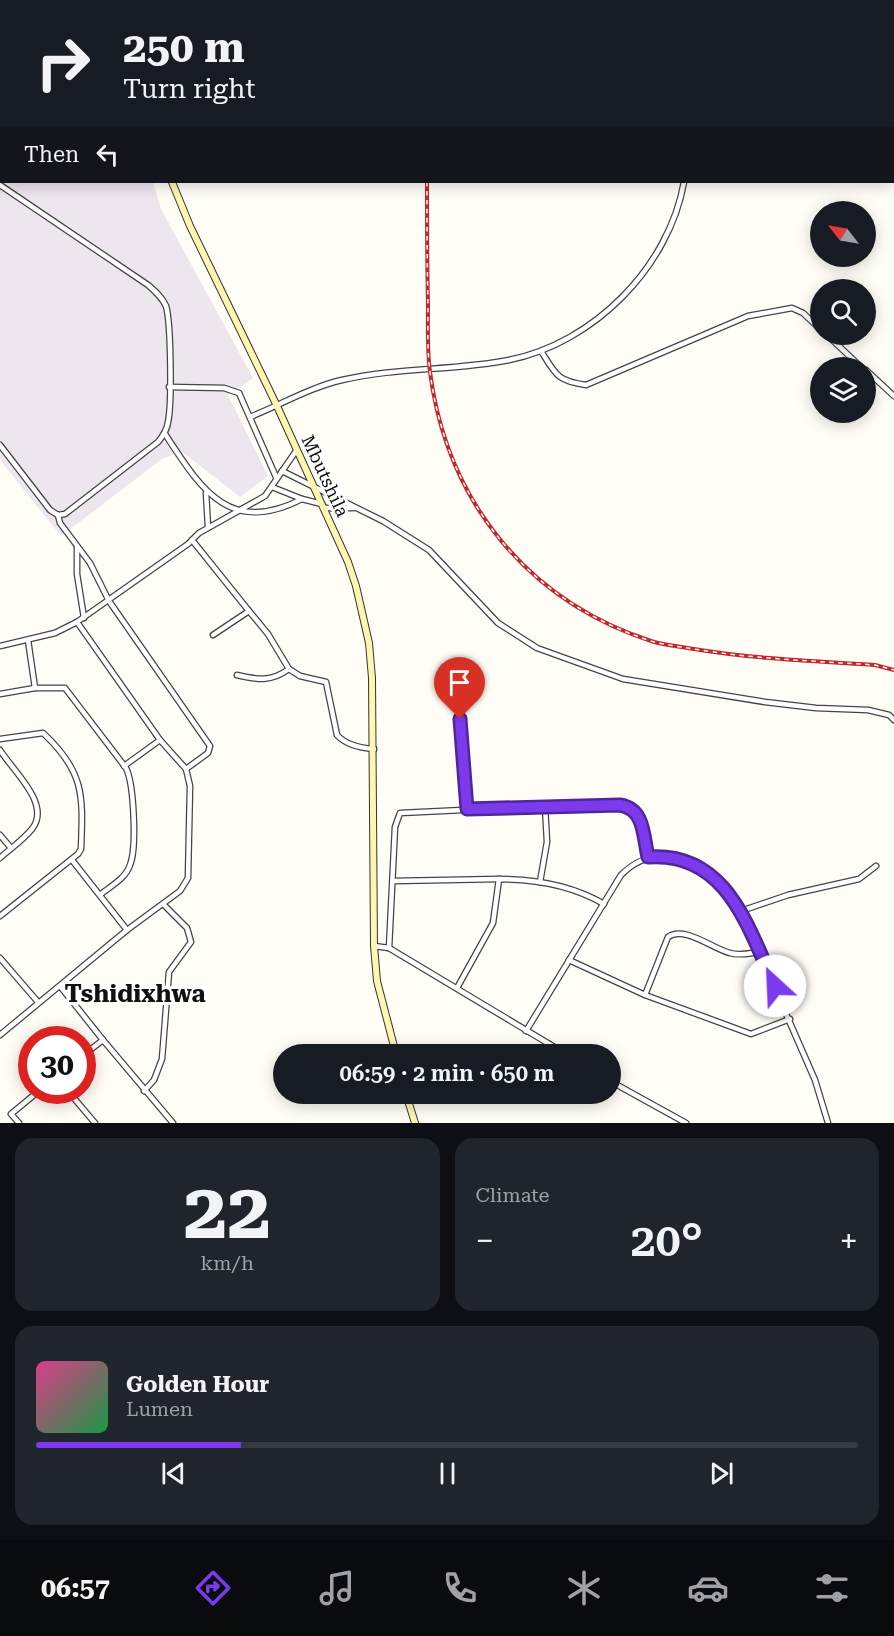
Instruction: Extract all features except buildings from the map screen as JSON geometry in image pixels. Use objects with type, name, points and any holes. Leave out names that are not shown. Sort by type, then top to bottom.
[{"type":"street","name":"Mbutshila","points":[[172,183],[190,226],[323,506],[356,586],[369,643],[374,749],[374,946],[377,981],[393,1044]]},
{"type":"street","points":[[250,417],[341,380],[489,363],[541,351],[594,321],[636,283],[664,238],[684,183]]},
{"type":"street","points":[[0,185],[148,285],[161,297],[168,316],[169,420],[165,434],[78,506],[65,514],[58,515]]},
{"type":"street","points":[[541,351],[558,377],[565,382],[586,385],[748,316],[792,308],[810,320]]},
{"type":"street","points":[[838,345],[851,357]]},
{"type":"street","points":[[876,380],[894,396]]},
{"type":"street","points":[[169,387],[233,389],[242,397],[276,477]]},
{"type":"street","points":[[165,434],[206,493],[217,501],[240,511],[281,509],[302,499]]},
{"type":"street","points":[[0,445],[50,510],[58,515],[99,578],[109,601],[210,746],[208,753],[186,769]]},
{"type":"street","points":[[0,646],[55,633],[84,618],[208,527],[265,496],[296,451]]},
{"type":"street","points":[[282,471],[383,521],[429,550],[498,623],[537,648],[586,667],[659,686],[816,708],[868,710],[889,716],[894,720]]},
{"type":"street","points":[[272,487],[323,506],[353,508]]},
{"type":"street","points":[[206,493],[208,527]]},
{"type":"street","points":[[192,540],[268,634],[289,669],[300,676],[326,681],[337,735],[342,741],[356,747],[374,749]]},
{"type":"street","points":[[77,547],[77,574],[84,618]]},
{"type":"street","points":[[213,635],[249,611]]},
{"type":"street","points":[[0,1035],[127,930],[185,886],[188,878],[190,786],[186,769],[160,740],[77,622]]},
{"type":"street","points":[[27,640],[35,688]]},
{"type":"street","points":[[237,675],[267,680],[289,669]]},
{"type":"street","points":[[0,694],[58,686],[67,689],[124,766],[130,781],[133,851],[125,874],[101,894]]},
{"type":"street","points":[[460,719],[467,809]]},
{"type":"street","points":[[0,739],[43,733],[74,773],[83,798],[81,849],[72,860],[0,916]]},
{"type":"street","points":[[124,766],[160,740]]},
{"type":"street","points":[[0,750],[28,789],[37,807],[32,828],[0,858]]},
{"type":"street","points":[[540,882],[547,842],[545,806]]},
{"type":"street","points":[[389,948],[396,822],[400,813],[545,806],[632,807],[639,815],[648,857]]},
{"type":"street","points":[[0,835],[11,848]]},
{"type":"street","points":[[526,1031],[621,875],[630,866],[648,857],[678,857],[696,866],[729,891],[741,910],[815,1080],[828,1123]]},
{"type":"street","points":[[72,860],[127,930]]},
{"type":"street","points":[[741,910],[788,895],[853,882],[876,867]]},
{"type":"street","points":[[393,881],[499,879],[540,882],[581,891],[604,904]]},
{"type":"street","points":[[457,988],[494,923],[499,879]]},
{"type":"street","points":[[144,1091],[154,1080],[162,1059],[169,972],[191,942],[187,928],[162,904]]},
{"type":"street","points":[[645,995],[668,937],[673,934],[682,934],[734,954],[759,952]]},
{"type":"street","points":[[374,946],[389,948],[549,1044]]},
{"type":"street","points":[[0,958],[38,1002]]},
{"type":"street","points":[[569,960],[645,995],[751,1034],[790,1019]]},
{"type":"street","points":[[60,987],[144,1091],[173,1123]]},
{"type":"street","points":[[96,1045],[103,1040]]},
{"type":"street","points":[[621,1087],[686,1123]]},
{"type":"street","points":[[19,1123],[11,1114],[23,1104]]},
{"type":"street","points":[[79,1104],[95,1123]]},
{"type":"street","points":[[409,1104],[415,1123]]},
{"type":"shaded area","points":[[0,183],[153,183],[161,209],[253,378],[228,395],[268,476],[240,497],[181,451],[162,459],[61,536],[0,460]]},
{"type":"railway","points":[[427,183],[428,355],[439,419],[454,463],[475,504],[501,541],[532,573],[568,601],[609,624],[654,642],[739,655],[875,665],[894,670]]},
{"type":"district","name":"Tshidixhwa","points":[[135,994]]},
{"type":"route","points":[[460,719],[464,736],[467,809],[620,805],[632,807],[639,815],[648,857],[678,857],[696,866],[729,891],[741,910],[775,986]]}]
